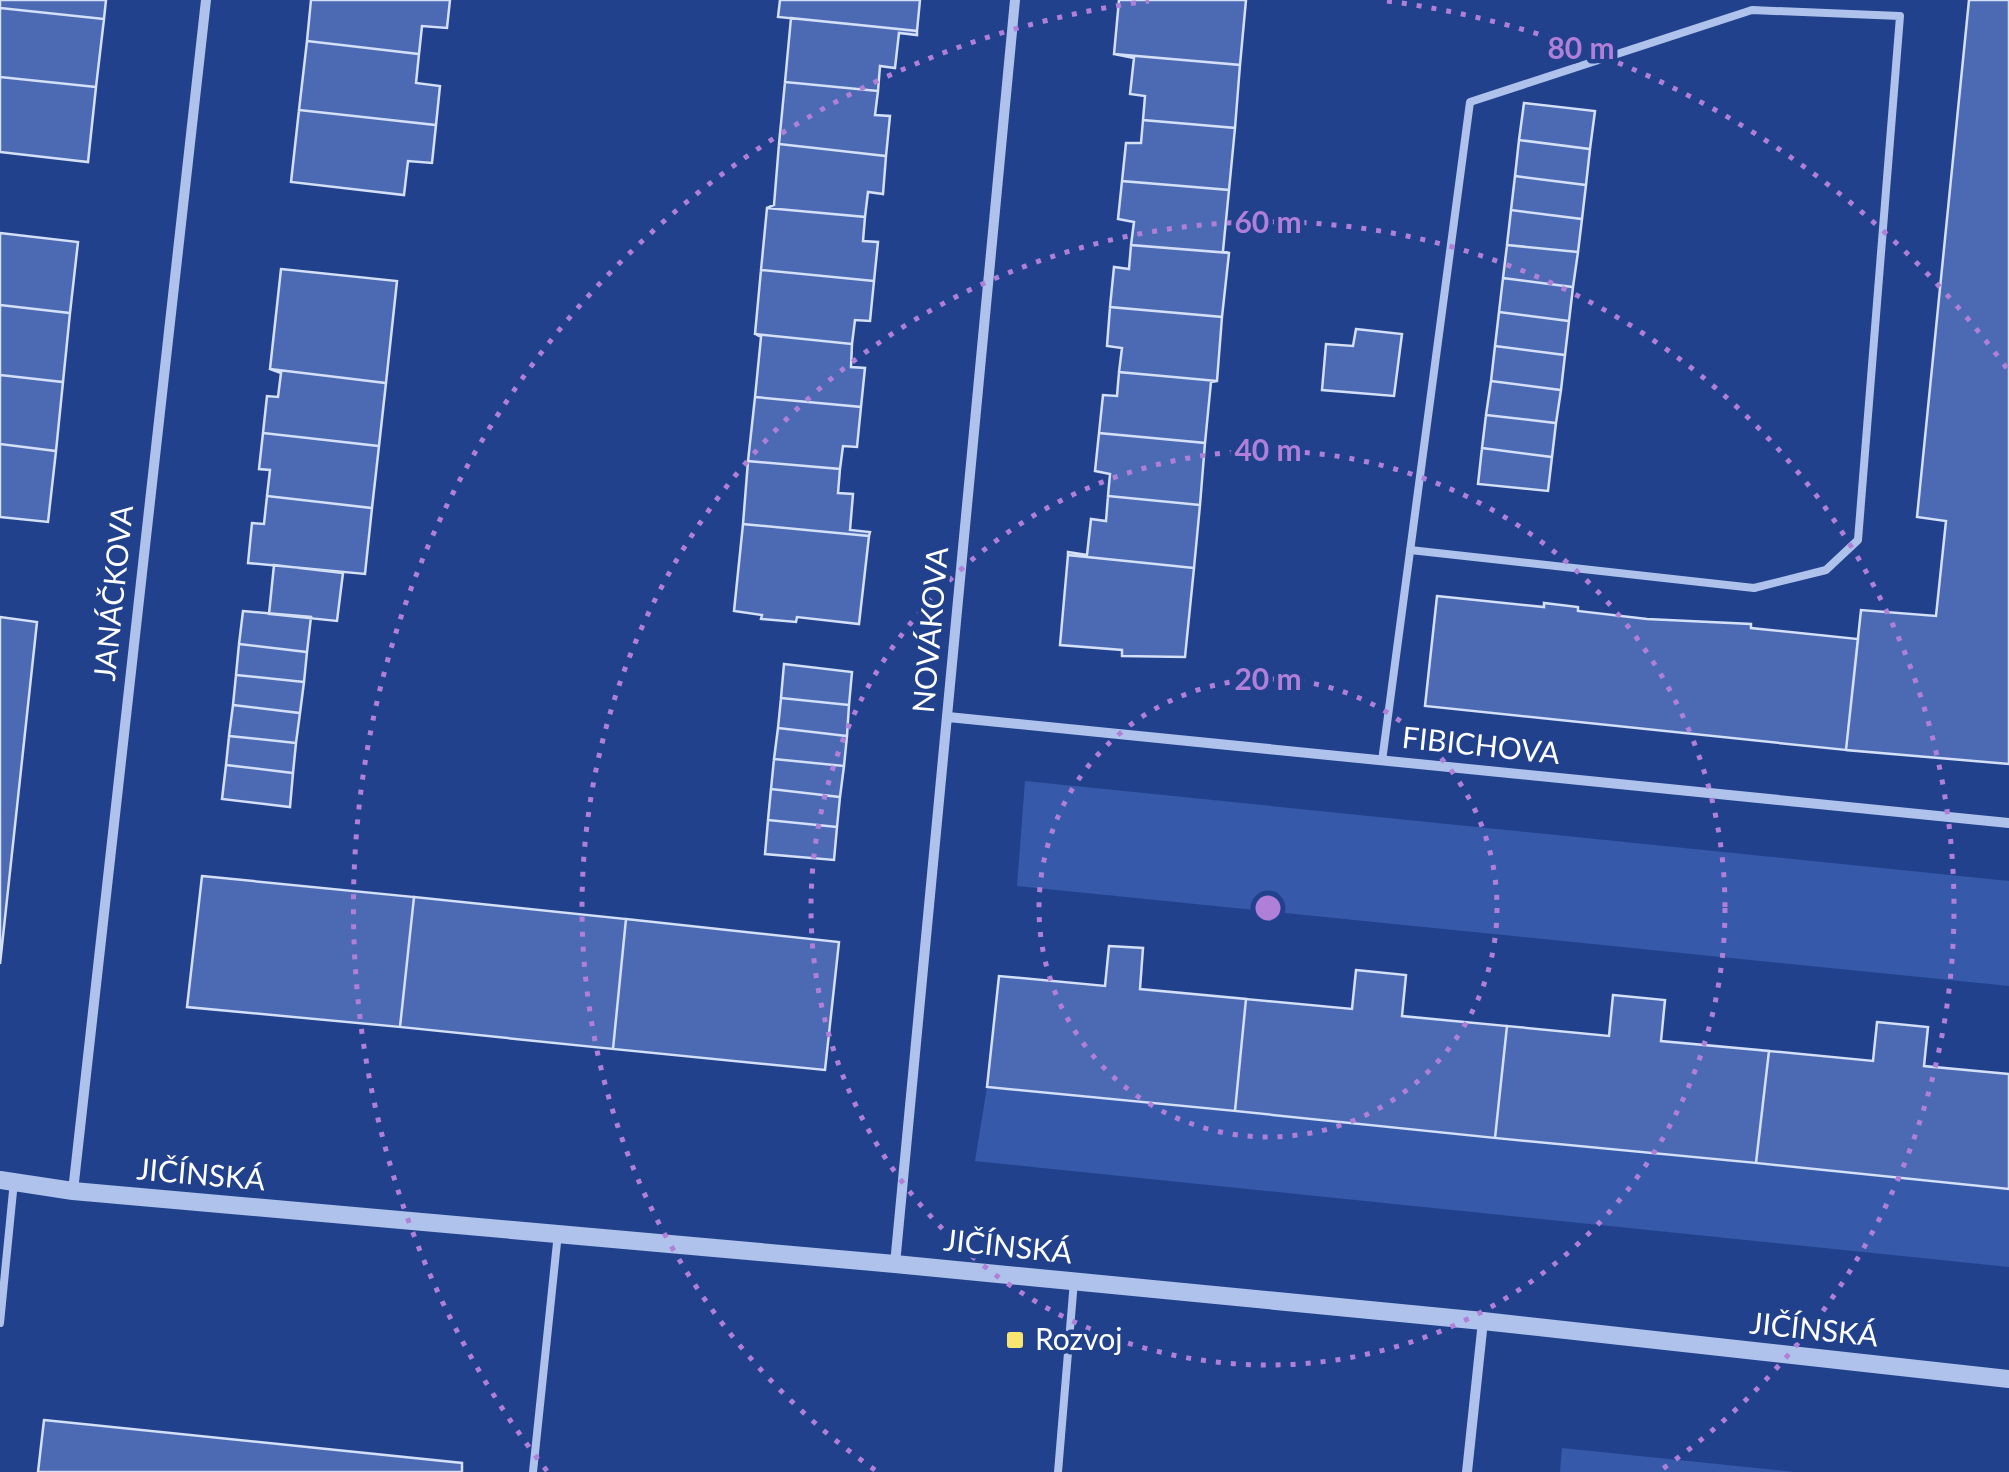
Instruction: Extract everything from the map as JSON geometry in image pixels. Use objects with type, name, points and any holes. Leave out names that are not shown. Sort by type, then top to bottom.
[{"type":"street","name":"JANÁČKOVA","points":[[73,1191],[206,0]]},
{"type":"street","name":"NOVÁKOVA","points":[[895,1264],[1015,0]]},
{"type":"street","name":"FIBICHOVA","points":[[948,716],[2009,823]]},
{"type":"street","name":"JIČÍNSKÁ","points":[[7,1180],[73,1191],[1483,1321],[2009,1380]]},
{"type":"street","points":[[1467,1472],[1483,1321]]},
{"type":"lane","points":[[1382,761],[1410,550],[1470,102],[1752,10],[1900,16],[1858,540],[1826,570],[1754,588],[1410,550]]},
{"type":"lane","points":[[0,1323],[7,1180]]},
{"type":"lane","points":[[533,1472],[558,1233]]},
{"type":"lane","points":[[1058,1472],[1074,1282]]},
{"type":"shaded area","points":[[1025,781],[2009,881],[2009,986],[1017,886]]},
{"type":"shaded area","points":[[987,1087],[2009,1189],[2009,1267],[975,1161]]},
{"type":"shaded area","points":[[1562,1448],[1795,1472],[1560,1472]]},
{"type":"building","points":[[0,0],[106,0],[104,19],[0,8]]},
{"type":"building","points":[[311,0],[450,0],[447,28],[422,26],[419,54],[307,41]]},
{"type":"building","points":[[780,0],[920,0],[917,31],[778,17]]},
{"type":"building","points":[[1119,0],[1246,0],[1240,65],[1114,54]]},
{"type":"building","points":[[1969,0],[2009,0],[2009,764],[1846,750],[1861,610],[1936,616],[1946,521],[1917,517]]},
{"type":"building","points":[[0,8],[104,19],[96,87],[0,77]]},
{"type":"building","points":[[791,18],[917,31],[917,35],[899,33],[895,68],[880,66],[878,91],[785,82]]},
{"type":"building","points":[[307,41],[419,54],[416,83],[440,86],[436,125],[299,110]]},
{"type":"building","points":[[1114,54],[1240,65],[1235,128],[1143,120],[1145,96],[1130,94],[1134,58]]},
{"type":"building","points":[[0,77],[96,87],[88,162],[0,152]]},
{"type":"building","points":[[785,82],[878,91],[875,115],[890,116],[886,156],[779,144]]},
{"type":"building","points":[[1524,103],[1595,111],[1590,149],[1519,140]]},
{"type":"building","points":[[299,110],[436,125],[432,163],[408,161],[404,195],[291,182]]},
{"type":"building","points":[[1143,120],[1235,128],[1229,190],[1122,181],[1126,143],[1141,143]]},
{"type":"building","points":[[1519,140],[1590,149],[1586,185],[1515,176]]},
{"type":"building","points":[[779,144],[886,156],[883,194],[868,192],[865,217],[767,208],[774,205]]},
{"type":"building","points":[[1515,176],[1586,185],[1582,219],[1511,210]]},
{"type":"building","points":[[1122,181],[1229,190],[1223,251],[1229,253],[1131,245],[1134,222],[1118,219]]},
{"type":"building","points":[[767,208],[865,217],[863,241],[878,242],[874,281],[761,270]]},
{"type":"building","points":[[1511,210],[1582,219],[1578,252],[1507,245]]},
{"type":"building","points":[[0,233],[78,242],[70,313],[0,305]]},
{"type":"building","points":[[1131,245],[1229,253],[1222,317],[1110,307],[1114,267],[1129,269]]},
{"type":"building","points":[[1507,245],[1578,252],[1573,287],[1503,278]]},
{"type":"building","points":[[281,269],[397,281],[386,383],[270,369]]},
{"type":"building","points":[[761,270],[874,281],[870,321],[855,320],[852,344],[755,334]]},
{"type":"building","points":[[1503,278],[1573,287],[1569,321],[1499,312]]},
{"type":"building","points":[[0,305],[70,313],[63,382],[0,375]]},
{"type":"building","points":[[1110,307],[1222,317],[1217,381],[1119,372],[1122,348],[1107,346]]},
{"type":"building","points":[[1499,312],[1569,321],[1565,355],[1495,346]]},
{"type":"building","points":[[1356,329],[1402,334],[1394,396],[1322,390],[1326,344],[1353,346]]},
{"type":"building","points":[[755,334],[852,344],[851,367],[865,368],[861,407],[755,397],[761,337]]},
{"type":"building","points":[[1495,346],[1565,355],[1561,390],[1491,381]]},
{"type":"building","points":[[270,369],[386,383],[379,446],[263,433],[267,396],[278,397],[281,373]]},
{"type":"building","points":[[1119,372],[1217,381],[1211,382],[1205,443],[1099,433],[1103,395],[1117,396]]},
{"type":"building","points":[[0,375],[63,382],[56,451],[0,444]]},
{"type":"building","points":[[1491,381],[1561,390],[1556,423],[1486,415]]},
{"type":"building","points":[[755,397],[861,407],[857,447],[843,446],[840,469],[748,461]]},
{"type":"building","points":[[1486,415],[1556,423],[1552,457],[1482,448]]},
{"type":"building","points":[[263,433],[379,446],[372,508],[267,496],[270,470],[259,469]]},
{"type":"building","points":[[1099,433],[1205,443],[1200,505],[1108,496],[1110,474],[1095,471]]},
{"type":"building","points":[[0,444],[56,451],[48,522],[0,517]]},
{"type":"building","points":[[1482,448],[1552,457],[1548,491],[1478,484]]},
{"type":"building","points":[[748,461],[840,469],[838,493],[853,494],[850,530],[870,532],[869,536],[743,524]]},
{"type":"building","points":[[267,496],[372,508],[365,574],[248,563],[252,523],[264,524]]},
{"type":"building","points":[[1108,496],[1200,505],[1194,568],[1068,555],[1087,555],[1091,519],[1106,521]]},
{"type":"building","points":[[743,524],[869,536],[859,624],[797,617],[796,622],[761,619],[762,615],[734,611]]},
{"type":"building","points":[[1068,555],[1194,568],[1185,657],[1122,656],[1122,650],[1060,645]]},
{"type":"building","points":[[274,565],[343,573],[337,621],[269,614]]},
{"type":"building","points":[[1437,596],[1544,607],[1544,603],[1647,619],[1751,624],[1751,628],[1858,639],[1846,750],[1425,706]]},
{"type":"building","points":[[243,611],[311,617],[307,652],[239,644]]},
{"type":"building","points":[[0,617],[37,622],[0,964]]},
{"type":"building","points":[[239,644],[307,652],[304,682],[236,675]]},
{"type":"building","points":[[784,664],[852,672],[849,705],[781,698]]},
{"type":"building","points":[[236,675],[304,682],[300,713],[233,705]]},
{"type":"building","points":[[781,698],[849,705],[847,736],[778,728]]},
{"type":"building","points":[[233,705],[300,713],[296,743],[229,736]]},
{"type":"building","points":[[778,728],[847,736],[844,766],[774,759]]},
{"type":"building","points":[[229,736],[296,743],[293,773],[226,765]]},
{"type":"building","points":[[774,759],[844,766],[840,797],[771,789]]},
{"type":"building","points":[[226,765],[293,773],[290,807],[222,799]]},
{"type":"building","points":[[771,789],[840,797],[837,827],[768,820]]},
{"type":"building","points":[[768,820],[837,827],[834,860],[765,854]]},
{"type":"building","points":[[202,876],[414,897],[400,1027],[187,1007]]},
{"type":"building","points":[[414,897],[626,919],[613,1049],[400,1027]]},
{"type":"building","points":[[626,919],[839,942],[825,1070],[613,1049]]},
{"type":"building","points":[[1109,946],[1143,948],[1140,989],[1246,999],[1235,1111],[987,1087],[999,976],[1105,986]]},
{"type":"building","points":[[1356,970],[1406,975],[1402,1016],[1507,1026],[1495,1138],[1235,1111],[1246,999],[1352,1009]]},
{"type":"building","points":[[1613,995],[1665,1000],[1661,1041],[1769,1051],[1756,1163],[1495,1138],[1507,1026],[1609,1036]]},
{"type":"building","points":[[1877,1022],[1928,1027],[1924,1066],[2009,1074],[2009,1189],[1756,1163],[1769,1051],[1873,1061]]},
{"type":"building","points":[[44,1420],[462,1463],[462,1472],[38,1472]]},
{"type":"place","name":"Rozvoj","points":[[1015,1340]]}]
